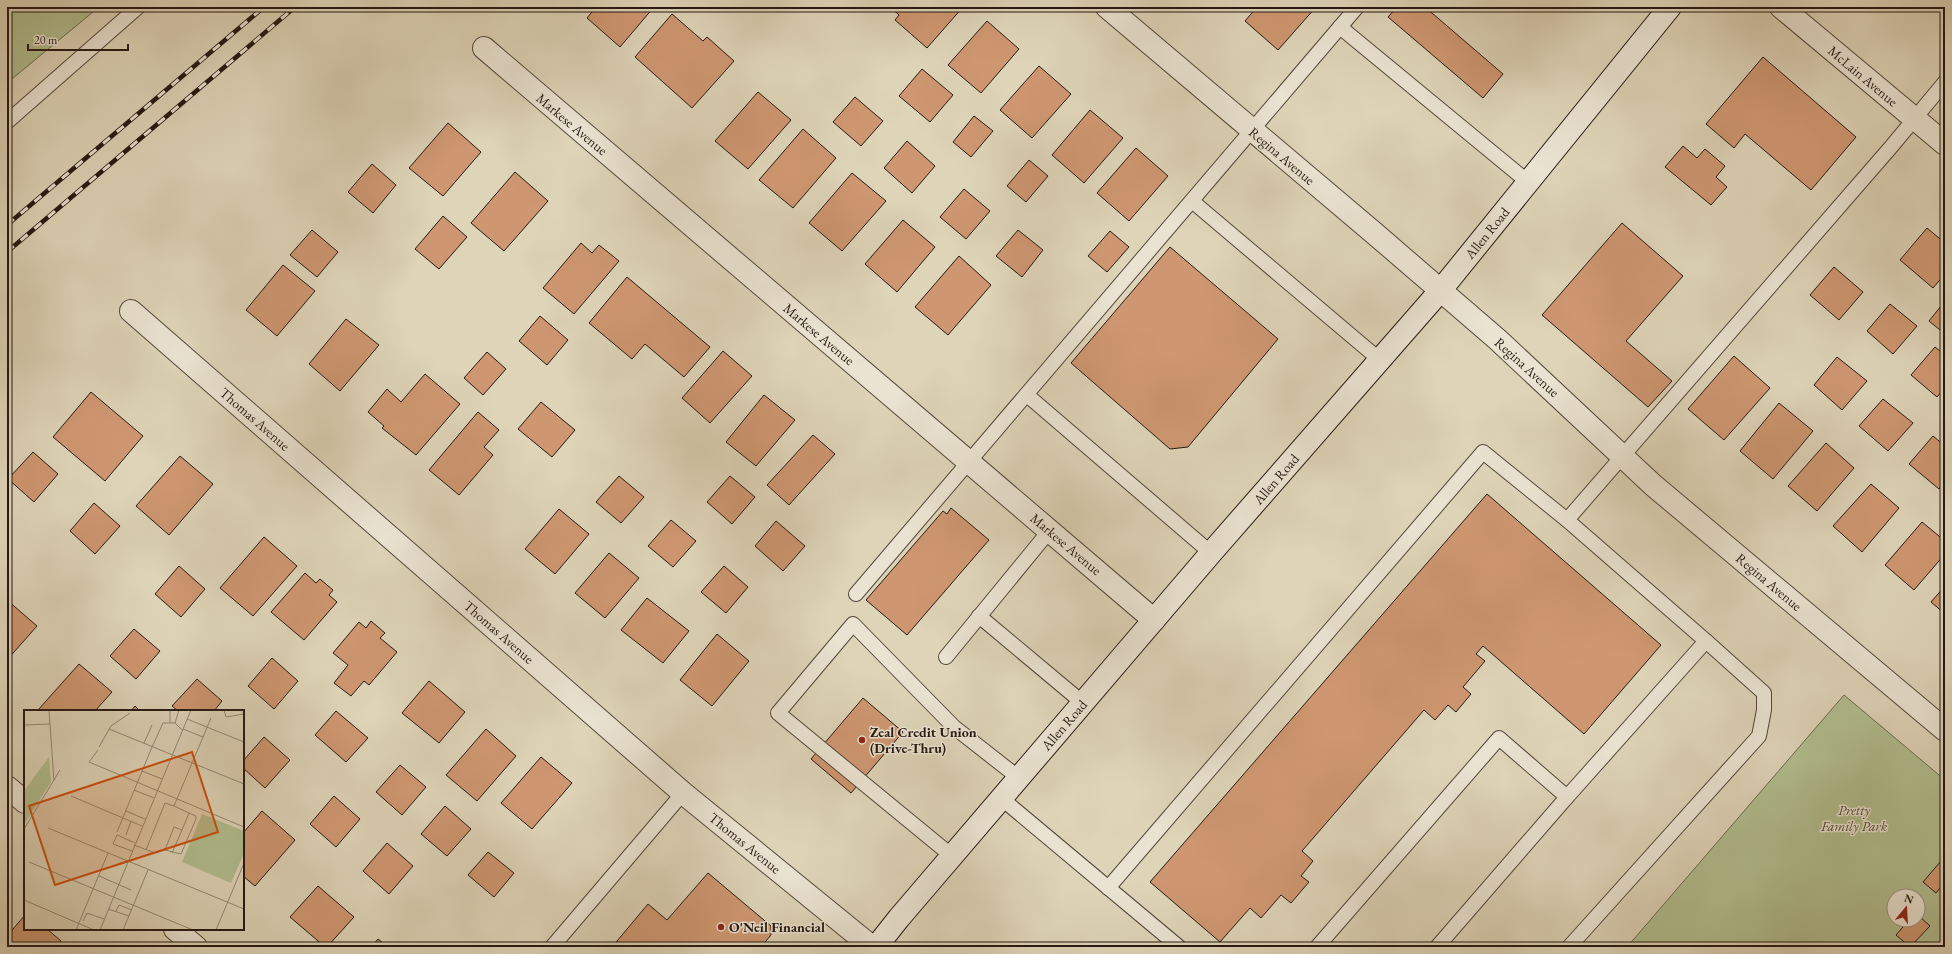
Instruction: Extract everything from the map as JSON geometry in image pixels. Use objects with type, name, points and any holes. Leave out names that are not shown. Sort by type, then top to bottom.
[{"type":"street","name":"Regina Avenue","points":[[1106,7],[1497,339],[1653,485],[1945,730]]},
{"type":"street","name":"Allen Road","points":[[876,947],[1001,798],[1154,620],[1440,291],[1670,7]]},
{"type":"street","name":"McLain Avenue","points":[[1781,7],[1945,144]]},
{"type":"street","name":"Markese Avenue","points":[[484,48],[1154,620]]},
{"type":"street","name":"Thomas Avenue","points":[[131,311],[683,793],[872,947]]},
{"type":"street","points":[[7,787],[24,801]]},
{"type":"street","points":[[176,930],[196,947]]},
{"type":"lane","points":[[7,122],[138,7]]},
{"type":"lane","points":[[856,594],[1357,7]]},
{"type":"lane","points":[[1340,27],[1528,182]]},
{"type":"lane","points":[[1567,520],[1915,119],[1945,82]]},
{"type":"lane","points":[[1192,201],[1380,360]]},
{"type":"lane","points":[[1026,395],[1212,553]]},
{"type":"lane","points":[[1108,888],[1483,452],[1567,520],[1764,693],[1764,710],[1759,736],[1569,947]]},
{"type":"lane","points":[[946,658],[1050,530]]},
{"type":"lane","points":[[979,616],[1083,703]]},
{"type":"lane","points":[[952,856],[778,713],[853,624],[954,727],[1019,778]]},
{"type":"lane","points":[[1437,947],[1567,797],[1706,641]]},
{"type":"lane","points":[[1317,947],[1498,738],[1567,797]]},
{"type":"lane","points":[[552,947],[683,793]]},
{"type":"lane","points":[[1001,798],[1179,947]]},
{"type":"green space","points":[[7,7],[99,7],[7,83]]},
{"type":"green space","name":"Pretty Family Park","points":[[1844,695],[1945,780],[1945,947],[1627,947]]},
{"type":"building","points":[[596,7],[654,7],[620,47],[587,18]]},
{"type":"building","points":[[890,7],[963,7],[927,48],[895,20],[899,15]]},
{"type":"building","points":[[1257,7],[1316,7],[1278,50],[1245,21]]},
{"type":"building","points":[[1397,7],[1425,7],[1503,74],[1483,98],[1388,17]]},
{"type":"building","points":[[672,14],[703,41],[707,37],[734,61],[692,108],[635,57]]},
{"type":"building","points":[[987,21],[1019,49],[981,93],[948,65]]},
{"type":"building","points":[[1763,57],[1856,137],[1811,190],[1745,134],[1734,148],[1706,124]]},
{"type":"building","points":[[1039,66],[1071,94],[1032,138],[1000,110]]},
{"type":"building","points":[[922,69],[953,95],[930,122],[899,96]]},
{"type":"building","points":[[758,92],[791,120],[748,169],[715,141]]},
{"type":"building","points":[[855,97],[883,121],[861,146],[833,122]]},
{"type":"building","points":[[1090,110],[1123,138],[1084,183],[1052,155]]},
{"type":"building","points":[[974,116],[993,131],[971,157],[953,142]]},
{"type":"building","points":[[448,123],[481,152],[443,196],[409,168]]},
{"type":"building","points":[[803,129],[836,158],[793,208],[759,180]]},
{"type":"building","points":[[907,141],[935,166],[912,193],[884,168]]},
{"type":"building","points":[[1683,146],[1697,158],[1705,149],[1725,166],[1716,177],[1727,187],[1711,205],[1665,167]]},
{"type":"building","points":[[1136,148],[1168,176],[1129,221],[1097,193]]},
{"type":"building","points":[[1029,160],[1048,176],[1026,202],[1007,186]]},
{"type":"building","points":[[372,164],[396,185],[373,213],[348,192]]},
{"type":"building","points":[[515,172],[548,201],[504,251],[471,223]]},
{"type":"building","points":[[852,173],[886,201],[842,251],[809,223]]},
{"type":"building","points":[[964,189],[990,211],[966,239],[940,217]]},
{"type":"building","points":[[443,216],[467,237],[439,269],[415,249]]},
{"type":"building","points":[[903,220],[935,247],[897,292],[865,264]]},
{"type":"building","points":[[1622,223],[1683,276],[1626,341],[1672,381],[1648,407],[1542,315]]},
{"type":"building","points":[[1927,228],[1945,243],[1945,274],[1933,288],[1900,260]]},
{"type":"building","points":[[312,230],[338,252],[317,277],[290,255]]},
{"type":"building","points":[[1018,230],[1043,250],[1022,277],[996,256]]},
{"type":"building","points":[[1110,231],[1129,247],[1107,272],[1088,256]]},
{"type":"building","points":[[581,243],[592,253],[599,245],[619,261],[574,314],[543,288]]},
{"type":"building","points":[[1170,247],[1278,339],[1188,447],[1170,449],[1071,363]]},
{"type":"building","points":[[959,256],[991,285],[948,335],[915,307]]},
{"type":"building","points":[[283,265],[315,291],[277,336],[246,310]]},
{"type":"building","points":[[1834,267],[1863,292],[1839,320],[1810,295]]},
{"type":"building","points":[[627,277],[710,347],[684,377],[645,344],[632,359],[589,323]]},
{"type":"building","points":[[1945,301],[1945,334],[1929,321]]},
{"type":"building","points":[[1890,304],[1917,326],[1893,354],[1867,331]]},
{"type":"building","points":[[540,316],[568,340],[547,365],[519,341]]},
{"type":"building","points":[[346,319],[379,345],[340,391],[309,364]]},
{"type":"building","points":[[1935,347],[1945,355],[1945,388],[1937,397],[1911,375]]},
{"type":"building","points":[[723,351],[752,376],[710,423],[682,398]]},
{"type":"building","points":[[487,352],[506,369],[483,395],[464,378]]},
{"type":"building","points":[[1734,356],[1770,388],[1724,440],[1688,409]]},
{"type":"building","points":[[1837,357],[1867,381],[1842,410],[1814,385]]},
{"type":"building","points":[[425,374],[460,404],[416,455],[382,428],[384,426],[368,412],[387,389],[401,402]]},
{"type":"building","points":[[91,392],[143,436],[105,481],[53,437]]},
{"type":"building","points":[[764,395],[795,420],[756,466],[726,442]]},
{"type":"building","points":[[1883,399],[1913,423],[1888,451],[1859,426]]},
{"type":"building","points":[[541,402],[575,430],[552,457],[518,429]]},
{"type":"building","points":[[1779,403],[1813,431],[1773,479],[1740,451]]},
{"type":"building","points":[[478,412],[499,430],[484,447],[493,455],[459,495],[429,470]]},
{"type":"building","points":[[813,435],[835,454],[789,505],[767,485]]},
{"type":"building","points":[[1933,436],[1945,446],[1945,481],[1939,489],[1909,464]]},
{"type":"building","points":[[1826,443],[1854,468],[1817,511],[1788,486]]},
{"type":"building","points":[[33,452],[58,474],[34,502],[8,479]]},
{"type":"building","points":[[180,456],[213,484],[169,535],[136,506]]},
{"type":"building","points":[[619,476],[644,497],[621,523],[596,502]]},
{"type":"building","points":[[730,476],[755,497],[732,524],[707,502]]},
{"type":"building","points":[[1871,484],[1899,508],[1862,552],[1833,526]]},
{"type":"building","points":[[1487,494],[1661,645],[1584,734],[1483,646],[1476,654],[1485,661],[1463,687],[1471,694],[1456,712],[1448,705],[1435,720],[1424,710],[1302,851],[1313,861],[1301,876],[1309,882],[1291,903],[1281,895],[1261,918],[1250,908],[1220,942],[1150,882]]},
{"type":"building","points":[[94,503],[120,526],[95,554],[70,531]]},
{"type":"building","points":[[951,508],[989,540],[907,635],[866,600],[943,511],[947,514]]},
{"type":"building","points":[[559,509],[589,534],[555,574],[525,549]]},
{"type":"building","points":[[671,520],[696,541],[673,567],[648,546]]},
{"type":"building","points":[[776,521],[805,546],[783,571],[755,546]]},
{"type":"building","points":[[1922,522],[1945,541],[1945,554],[1914,590],[1885,565]]},
{"type":"building","points":[[264,537],[297,566],[253,616],[220,588]]},
{"type":"building","points":[[609,553],[639,578],[605,618],[575,593]]},
{"type":"building","points":[[179,566],[205,589],[181,617],[155,594]]},
{"type":"building","points":[[724,566],[748,587],[726,613],[701,592]]},
{"type":"building","points":[[305,573],[316,583],[320,579],[333,590],[329,595],[337,602],[304,640],[271,612]]},
{"type":"building","points":[[1945,586],[1945,614],[1931,602]]},
{"type":"building","points":[[647,598],[689,631],[663,663],[621,630]]},
{"type":"building","points":[[7,600],[37,626],[7,660]]},
{"type":"building","points":[[371,621],[385,633],[380,638],[397,652],[369,685],[364,681],[351,696],[334,683],[348,665],[333,653],[359,622],[366,628]]},
{"type":"building","points":[[134,629],[160,651],[136,679],[110,656]]},
{"type":"building","points":[[717,634],[749,661],[712,706],[680,680]]},
{"type":"building","points":[[272,658],[298,681],[274,709],[248,686]]},
{"type":"building","points":[[79,664],[112,692],[96,710],[38,710]]},
{"type":"building","points":[[197,679],[222,701],[215,710],[177,710],[172,706]]},
{"type":"building","points":[[429,681],[465,712],[439,743],[402,713]]},
{"type":"building","name":"Zeal Credit Union (Drive-Thru)","points":[[863,698],[903,732],[851,793],[811,759]]},
{"type":"building","points":[[135,706],[139,710],[132,710]]},
{"type":"building","points":[[336,711],[368,738],[346,762],[315,735]]},
{"type":"building","points":[[486,729],[516,756],[477,801],[446,775]]},
{"type":"building","points":[[264,737],[290,760],[265,788],[244,769],[244,760]]},
{"type":"building","points":[[541,757],[572,783],[532,829],[501,803]]},
{"type":"building","points":[[400,765],[426,787],[402,815],[376,792]]},
{"type":"building","points":[[334,796],[360,819],[336,847],[310,824]]},
{"type":"building","points":[[445,806],[471,829],[447,856],[421,834]]},
{"type":"building","points":[[262,811],[295,840],[255,886],[244,877],[244,832]]},
{"type":"building","points":[[387,843],[413,866],[389,894],[363,871]]},
{"type":"building","points":[[488,852],[514,873],[494,897],[468,875]]},
{"type":"building","points":[[1941,861],[1945,865],[1945,882],[1936,893],[1923,882]]},
{"type":"building","points":[[708,873],[771,926],[771,935],[761,947],[612,947],[648,904],[667,920]]},
{"type":"building","points":[[318,886],[354,917],[327,947],[325,947],[290,917]]},
{"type":"building","points":[[24,916],[24,930],[48,930],[61,941],[56,947],[7,947],[7,936]]},
{"type":"building","points":[[1926,922],[1930,926],[1910,947],[1896,935],[1902,928],[1926,928]]},
{"type":"building","points":[[378,939],[388,947],[371,947]]},
{"type":"railway","points":[[7,225],[264,7]]},
{"type":"railway","points":[[7,252],[295,7]]},
{"type":"place","name":"Zeal Credit Union (Drive-Thru)","points":[[862,740]]},
{"type":"place","name":"O'Neil Financial","points":[[721,927]]}]
